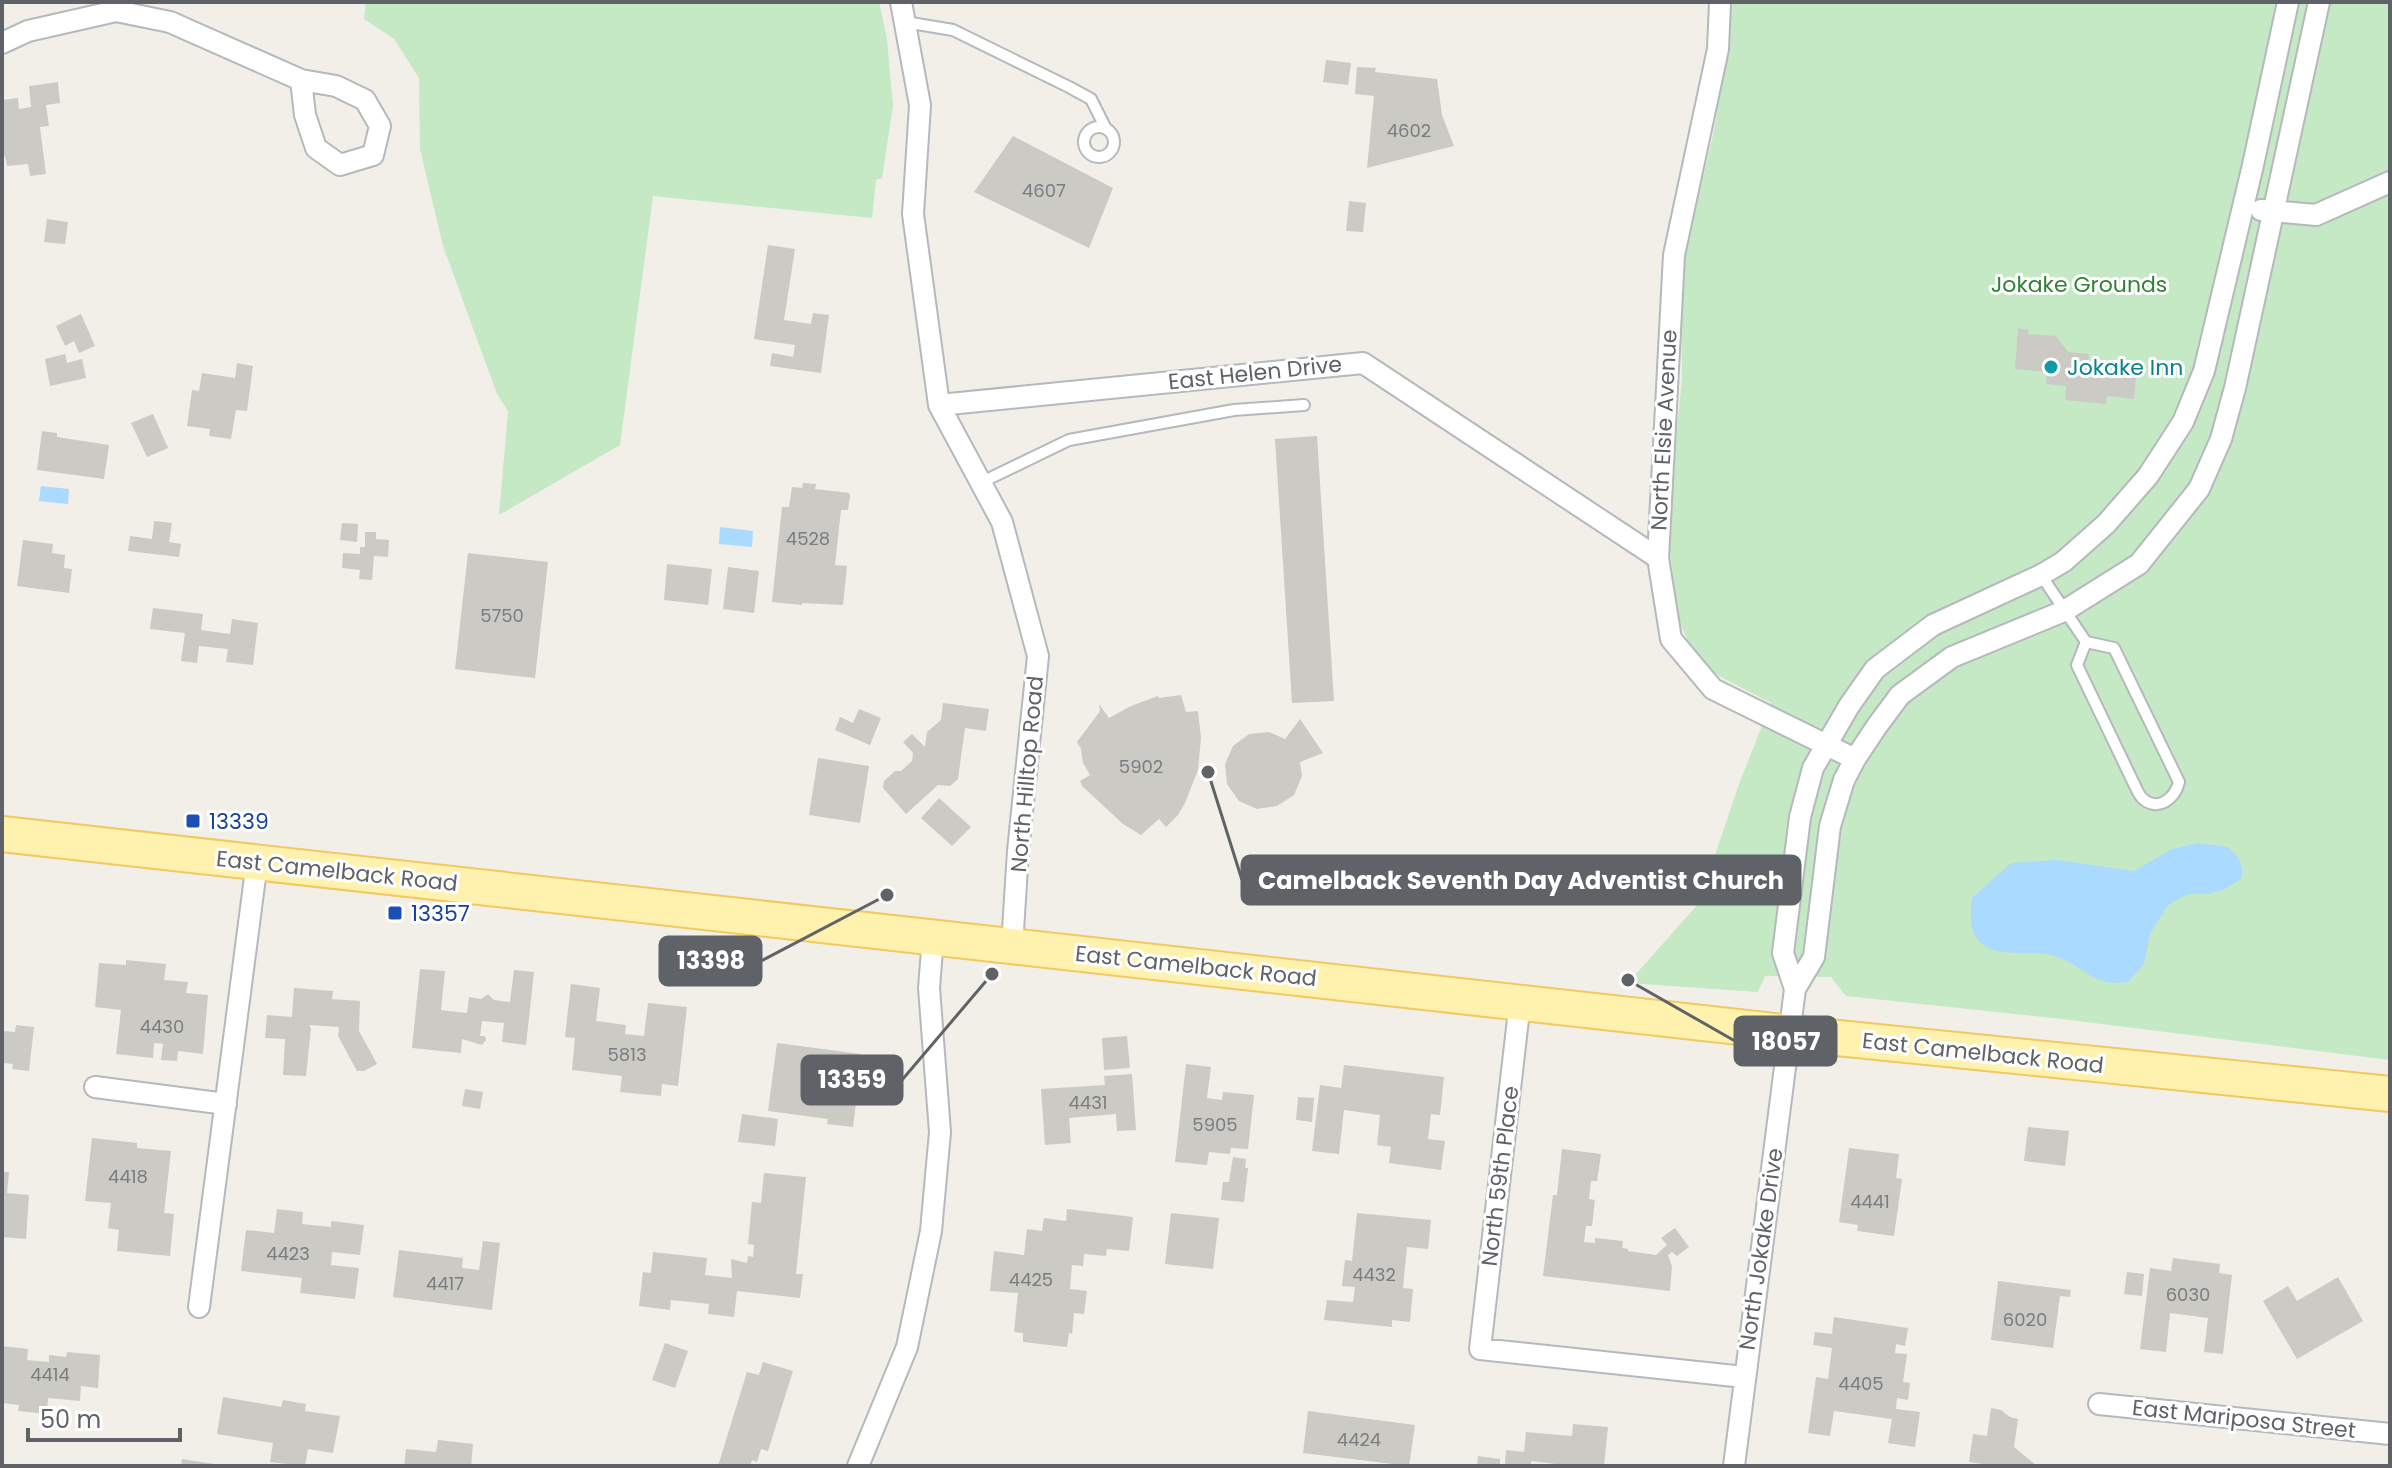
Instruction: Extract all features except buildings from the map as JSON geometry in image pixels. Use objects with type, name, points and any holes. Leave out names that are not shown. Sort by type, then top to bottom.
[{"type":"main road","name":"East Camelback Road","points":[[2,834],[1790,1032],[2390,1094]]},
{"type":"street","name":"North Elsie Avenue","points":[[1720,2],[1718,49],[1674,255],[1658,558],[1671,639],[1713,689],[1855,759]]},
{"type":"street","points":[[1795,989],[1783,953],[1800,817],[1813,768],[1849,706],[1875,669],[1933,625],[2063,562],[2106,524],[2148,476],[2183,422],[2204,371],[2244,207],[2288,2]]},
{"type":"street","points":[[1795,989],[1814,957],[1830,826],[1844,780],[1900,695],[1952,657],[2064,611],[2139,564],[2199,489],[2221,439],[2235,388],[2319,2]]},
{"type":"street","points":[[2,43],[28,31],[116,11],[170,22],[301,80],[336,86],[365,100],[380,126],[373,155],[340,165],[316,148],[305,115],[301,80]]},
{"type":"street","name":"North Hilltop Road","points":[[903,12],[920,105],[913,214],[939,405],[1002,522],[1038,656],[1018,851],[1012,946]]},
{"type":"street","points":[[2244,207],[2273,213],[2316,215],[2390,182]]},
{"type":"street","name":"East Helen Drive","points":[[939,405],[1363,363],[1658,558]]},
{"type":"street","points":[[199,1307],[257,862]]},
{"type":"street","points":[[858,1466],[907,1347],[931,1231],[940,1132],[929,988],[933,937]]},
{"type":"street","name":"North Jokake Drive","points":[[1734,1466],[1795,989]]},
{"type":"street","name":"North 59th Place","points":[[1520,1002],[1480,1349],[1744,1377]]},
{"type":"street","points":[[95,1087],[226,1104]]},
{"type":"street","name":"East Mariposa Street","points":[[2099,1404],[2390,1434]]},
{"type":"lane","points":[[903,12],[953,30],[1091,99],[1105,127]]},
{"type":"lane","points":[[980,483],[1069,440],[1234,410],[1304,405]]},
{"type":"lane","points":[[2041,575],[2086,642],[2114,648],[2179,782],[2176,794],[2167,802],[2154,804],[2142,799],[2135,786],[2077,665],[2086,642]]},
{"type":"green space","points":[[366,2],[879,2],[887,39],[893,106],[882,178],[876,180],[872,218],[653,196],[620,445],[499,515],[508,411],[497,394],[443,246],[420,149],[419,78],[394,39],[364,19]]},
{"type":"green space","name":"Jokake Grounds","points":[[1729,2],[2390,2],[2390,1060],[1846,996],[1831,977],[1765,976],[1758,992],[1628,983],[1699,903],[1738,787],[1771,703],[1719,676],[1701,662],[1679,620],[1670,554],[1671,488],[1682,379],[1681,279],[1728,50]]},
{"type":"water","points":[[41,486],[69,489],[68,504],[39,501]]},
{"type":"water","points":[[720,527],[753,531],[752,547],[719,544]]},
{"type":"water","points":[[2198,843],[2228,847],[2239,859],[2243,872],[2241,879],[2223,890],[2188,894],[2168,905],[2150,934],[2144,964],[2128,982],[2097,979],[2066,960],[2047,954],[1995,950],[1981,943],[1974,932],[1972,898],[2011,863],[2057,860],[2134,871],[2172,849]]},
{"type":"place","name":"Jokake Inn","points":[[2051,367]]},
{"type":"place","name":"Camelback Seventh Day Adventist Church","points":[[1208,772]]},
{"type":"place","name":"13339","points":[[193,821]]},
{"type":"place","name":"13398","points":[[887,895]]},
{"type":"place","name":"13357","points":[[395,913]]},
{"type":"place","name":"13359","points":[[992,974]]},
{"type":"place","name":"18057","points":[[1628,980]]}]
